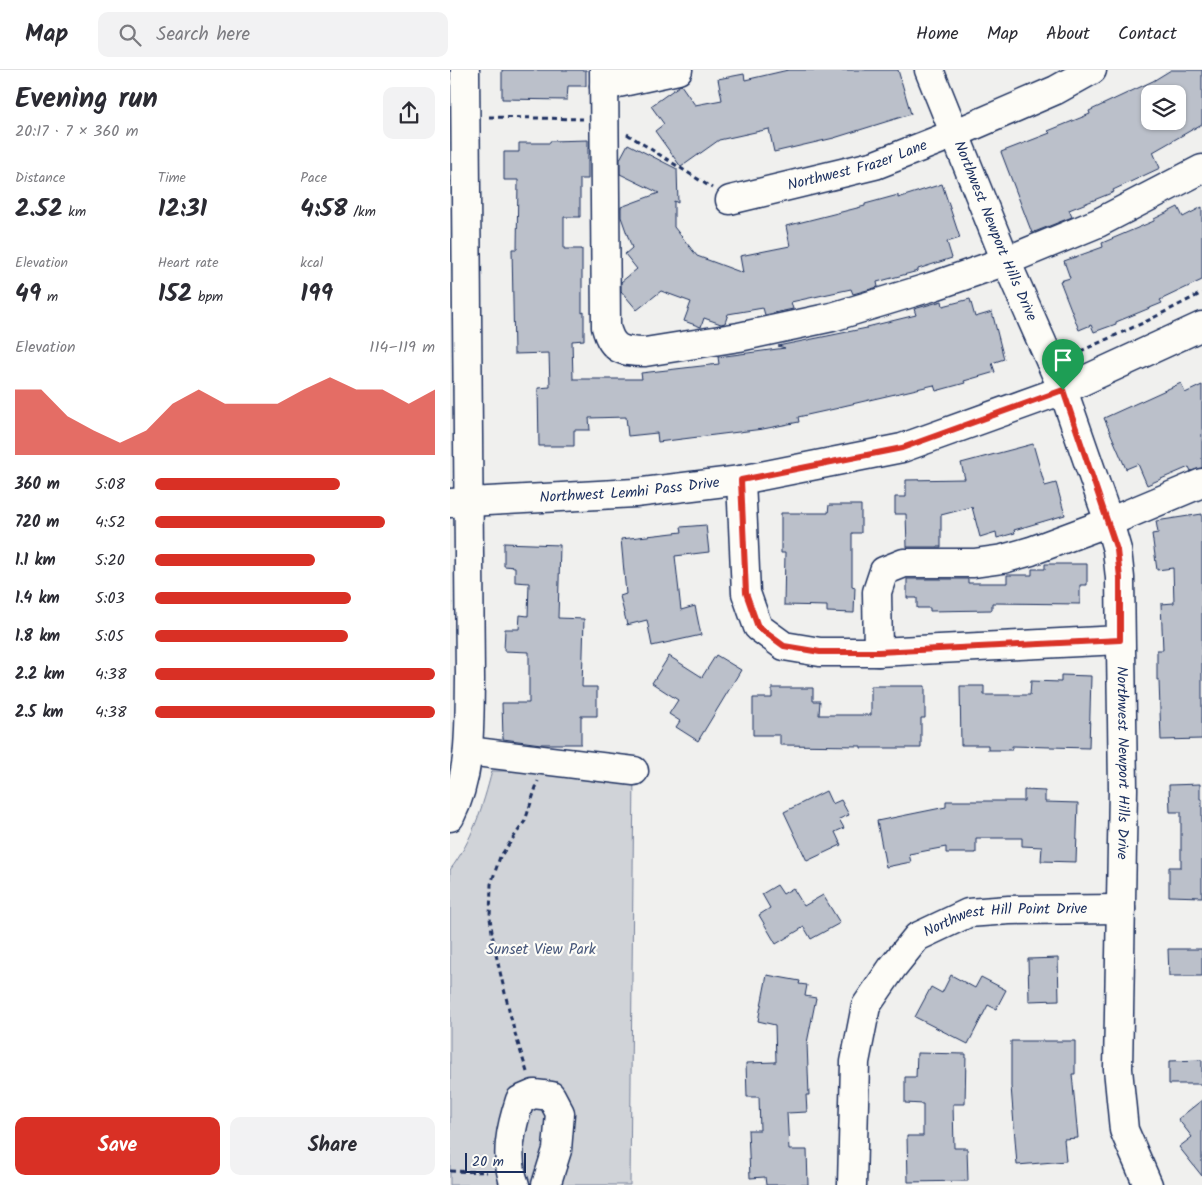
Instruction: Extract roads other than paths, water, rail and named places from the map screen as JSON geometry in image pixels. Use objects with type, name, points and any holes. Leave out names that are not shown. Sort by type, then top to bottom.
[{"type":"street","points":[[453,802],[465,776],[468,751],[470,679],[459,503],[465,70]]},
{"type":"street","points":[[678,70],[604,78],[606,327],[609,341],[619,349],[631,352],[644,352],[739,336],[832,317],[932,287],[1006,261],[1098,223],[1202,169]]},
{"type":"street","name":"Northwest Newport Hills Drive","points":[[929,70],[1006,261],[1063,390],[1117,550],[1120,578],[1122,789],[1118,1069],[1124,1130],[1148,1185]]},
{"type":"street","name":"Northwest Frazer Lane","points":[[730,200],[875,164],[954,134],[1056,90],[1092,70]]},
{"type":"street","name":"Northwest Lemhi Pass Drive","points":[[459,503],[635,493],[741,480],[902,448],[1063,390],[1202,326]]},
{"type":"street","points":[[741,480],[746,593],[758,627],[784,646],[820,652],[878,652],[1120,640]]},
{"type":"street","points":[[878,652],[876,592],[884,571],[904,563],[974,563],[1003,559],[1031,551],[1109,522],[1202,483]]},
{"type":"street","points":[[468,751],[634,771]]},
{"type":"street","name":"Northwest Hill Point Drive","points":[[852,1185],[855,1062],[866,1006],[892,968],[918,937],[968,913],[1009,910],[1121,909]]},
{"type":"street","points":[[513,1179],[509,1148],[512,1123],[520,1100],[534,1094],[551,1096],[560,1113],[558,1150],[546,1185]]},
{"type":"park label","name":"Sunset View Park","points":[[541,950]]}]
